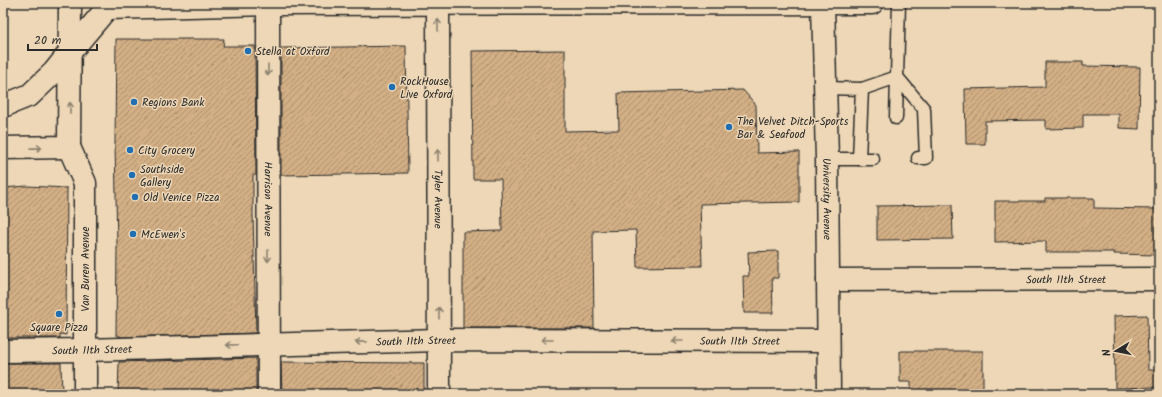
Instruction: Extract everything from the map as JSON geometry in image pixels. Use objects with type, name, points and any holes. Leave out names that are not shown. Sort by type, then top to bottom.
[{"type":"street","points":[[3,148],[70,147],[70,3]]},
{"type":"street","name":"Tyler Avenue","points":[[438,3],[439,394]]},
{"type":"street","name":"University Avenue","points":[[822,3],[826,88],[829,394]]},
{"type":"street","points":[[3,106],[30,96],[54,72],[106,5],[872,3]]},
{"type":"street","name":"Harrison Avenue","points":[[268,4],[269,394]]},
{"type":"street","name":"Van Buren Avenue","points":[[70,147],[85,183],[85,394]]},
{"type":"street","name":"South 11th Street","points":[[828,280],[1159,279]]},
{"type":"street","name":"South 11th Street","points":[[3,351],[439,340],[828,341]]},
{"type":"lane","points":[[896,118],[899,3]]},
{"type":"lane","points":[[826,88],[862,89],[896,77]]},
{"type":"lane","points":[[896,77],[924,108],[926,158],[918,158]]},
{"type":"lane","points":[[859,159],[862,89]]},
{"type":"lane","points":[[827,159],[873,158]]},
{"type":"building","points":[[116,39],[224,39],[223,46],[255,46],[256,175],[253,175],[253,214],[256,333],[119,337],[119,335],[116,335]]},
{"type":"building","points":[[406,46],[408,173],[281,175],[281,48]]},
{"type":"building","points":[[565,50],[565,131],[619,130],[618,93],[743,90],[756,105],[757,153],[799,152],[799,202],[700,204],[702,266],[637,267],[636,230],[593,231],[594,328],[463,328],[463,232],[502,231],[501,179],[473,179],[472,51]]},
{"type":"building","points":[[1045,62],[1083,62],[1083,66],[1140,67],[1139,129],[1119,128],[1119,114],[1083,114],[1083,128],[1046,129],[1046,120],[985,121],[985,144],[966,144],[965,89],[1045,87]]},
{"type":"building","points":[[27,186],[67,188],[66,335],[60,334],[60,338],[3,338],[3,188]]},
{"type":"building","points":[[1045,198],[1094,198],[1094,208],[1157,209],[1157,255],[1114,254],[1114,252],[1046,252],[1046,241],[995,242],[995,201],[1045,201]]},
{"type":"building","points":[[952,205],[953,239],[877,240],[877,206]]},
{"type":"building","points":[[778,251],[778,278],[772,278],[773,313],[744,313],[743,276],[749,276],[748,252]]},
{"type":"building","points":[[1147,315],[1148,370],[1159,370],[1159,387],[1115,388],[1114,316]]},
{"type":"building","points":[[900,351],[983,351],[983,394],[911,394],[911,382],[900,382]]},
{"type":"building","points":[[256,358],[256,394],[118,394],[119,362]]},
{"type":"building","points":[[281,362],[424,363],[424,394],[282,394]]},
{"type":"building","points":[[3,363],[61,363],[62,394],[3,394]]},
{"type":"place","name":"Stella at Oxford","points":[[248,51]]},
{"type":"place","name":"RockHouse Live Oxford","points":[[392,87]]},
{"type":"place","name":"Regions Bank","points":[[134,102]]},
{"type":"place","name":"The Velvet Ditch-Sports Bar & Seafood","points":[[729,127]]},
{"type":"place","name":"City Grocery","points":[[130,150]]},
{"type":"place","name":"Southside Gallery","points":[[132,175]]},
{"type":"place","name":"Old Venice Pizza","points":[[135,197]]},
{"type":"place","name":"McEwen's","points":[[133,234]]},
{"type":"place","name":"Square Pizza","points":[[59,314]]}]
